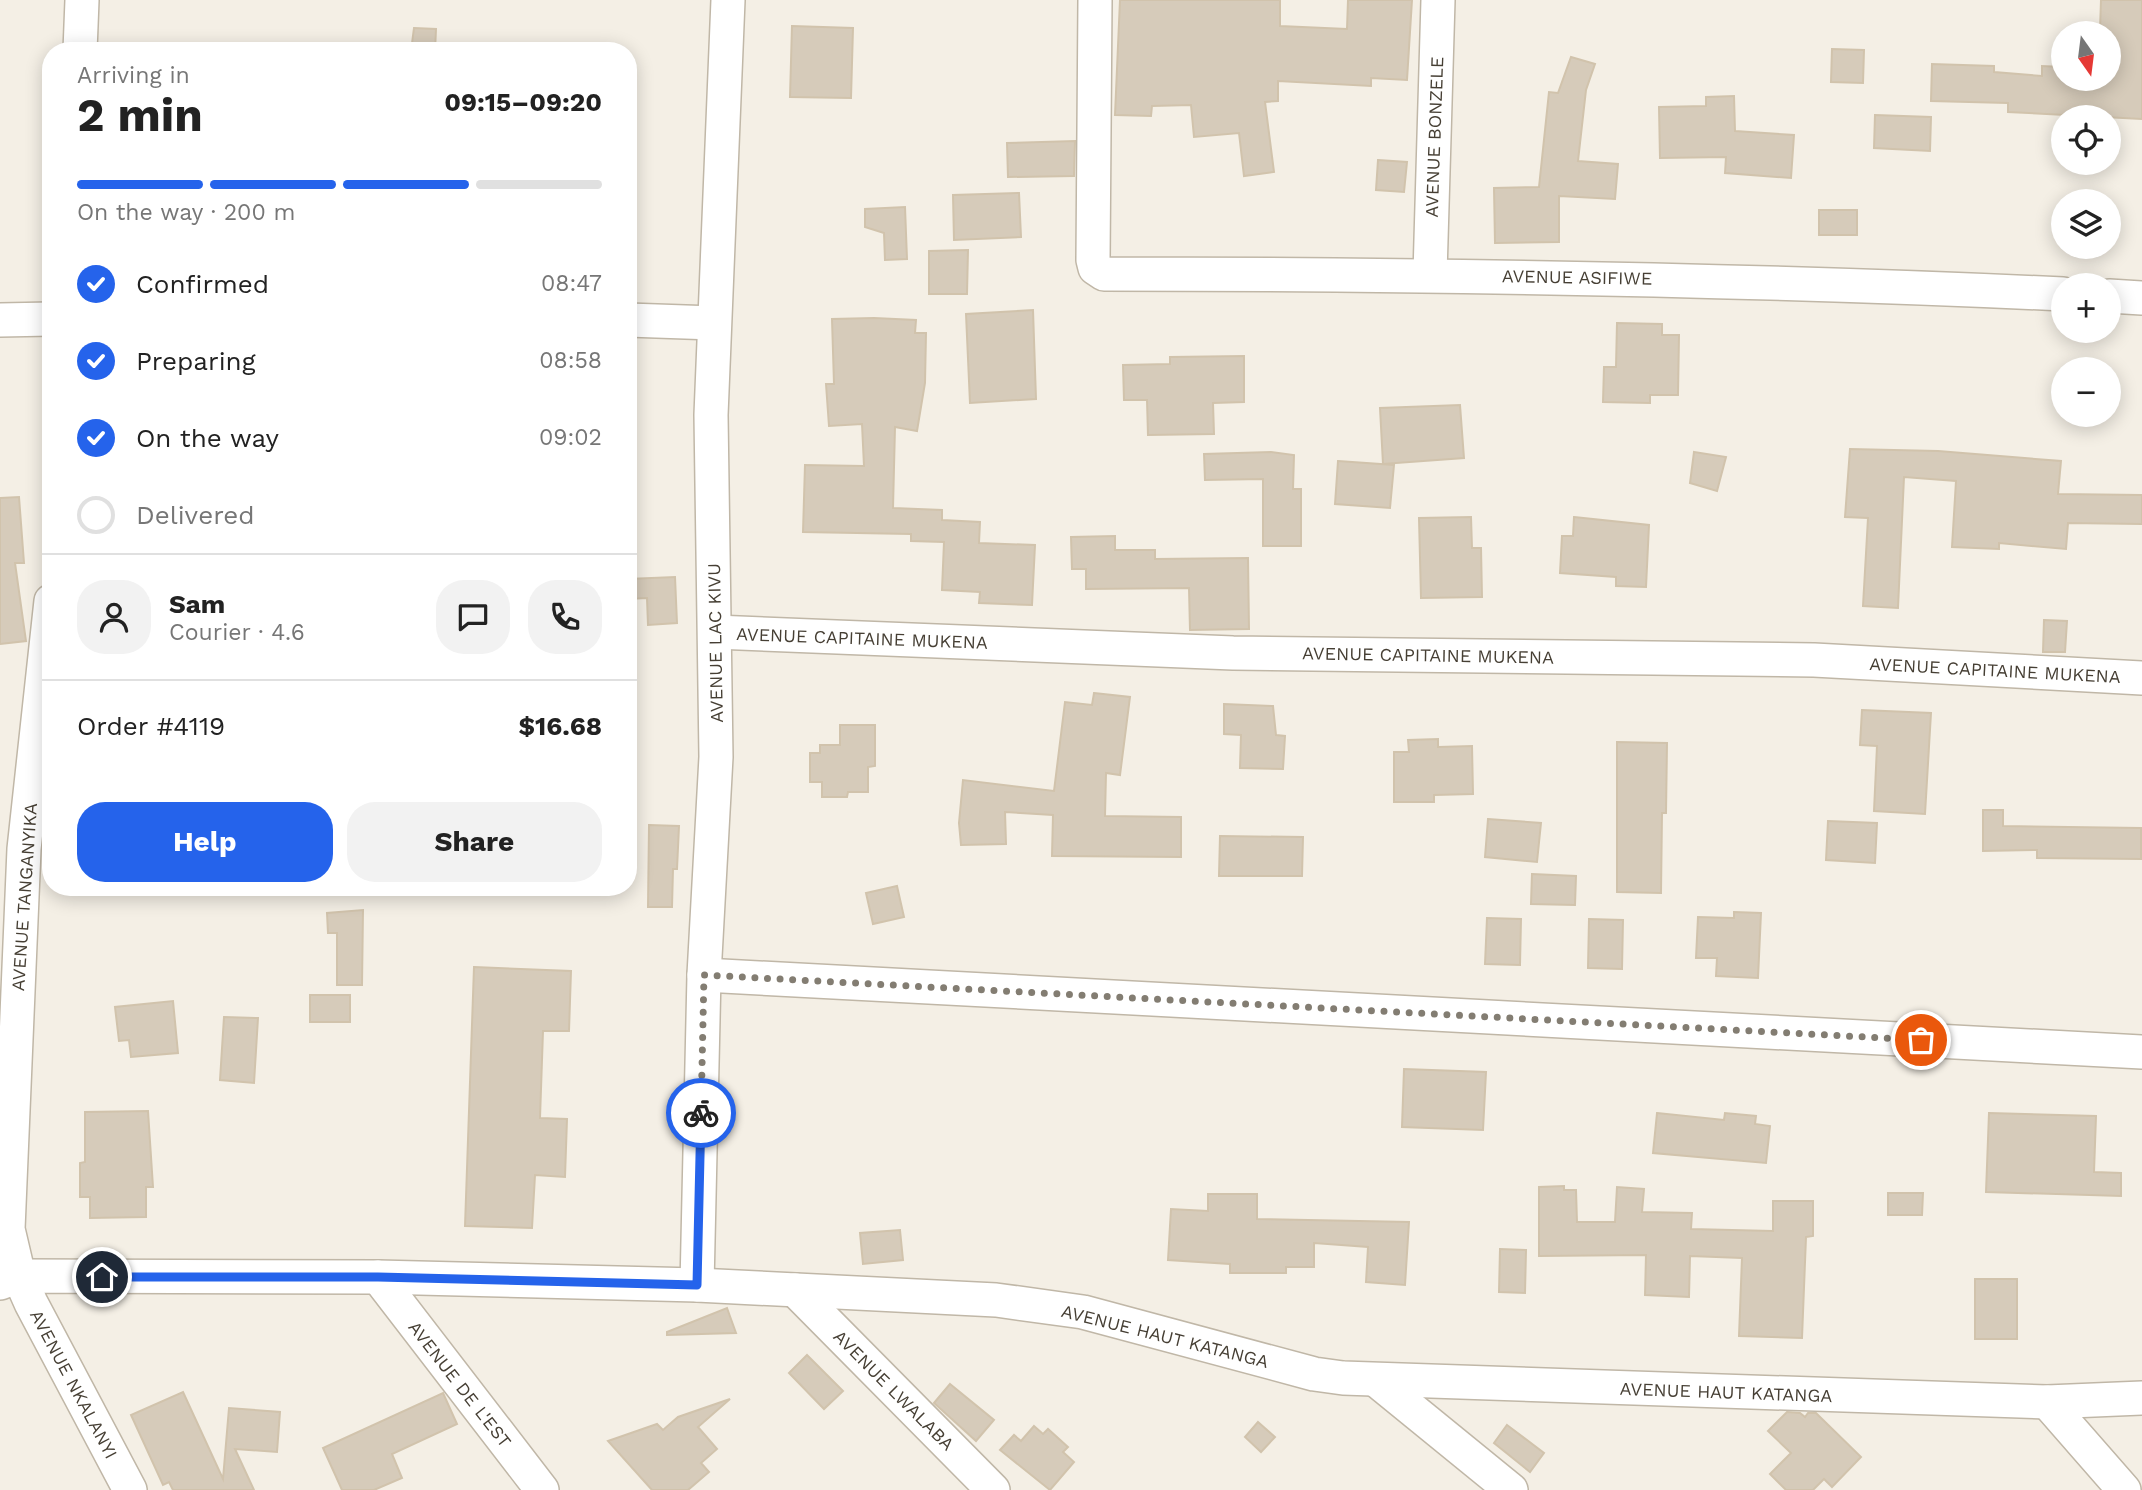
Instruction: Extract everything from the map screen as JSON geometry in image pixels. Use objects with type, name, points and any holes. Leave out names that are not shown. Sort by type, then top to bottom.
[{"type":"street","points":[[80,42],[82,0]]},
{"type":"street","name":"AVENUE LAC KIVU","points":[[697,1285],[704,975],[716,757],[711,415],[728,0]]},
{"type":"street","name":"AVENUE ASIFIWE","points":[[1095,0],[1094,266],[1104,274],[1430,274],[1842,284],[2051,293]]},
{"type":"street","name":"AVENUE BONZELE","points":[[1430,274],[1438,0]]},
{"type":"street","points":[[2121,297],[2142,298]]},
{"type":"street","points":[[0,320],[42,319]]},
{"type":"street","points":[[637,320],[715,323]]},
{"type":"street","name":"AVENUE CAPITAINE MUKENA","points":[[715,632],[1233,653],[1814,660],[2142,678]]},
{"type":"street","name":"AVENUE TANGANYIKA","points":[[9,1280],[12,850],[42,658]]},
{"type":"street","points":[[704,975],[2142,1052]]},
{"type":"street","name":"AVENUE HAUT KATANGA","points":[[9,1280],[378,1277],[697,1285],[996,1300],[1058,1308],[1314,1374],[1376,1380],[2047,1402],[2142,1398]]},
{"type":"street","name":"AVENUE DE L'EST","points":[[378,1277],[542,1490]]},
{"type":"street","name":"AVENUE NKALANYI","points":[[9,1280],[130,1490]]},
{"type":"street","name":"AVENUE LWALABA","points":[[795,1290],[993,1490]]},
{"type":"street","points":[[1376,1380],[1511,1490]]},
{"type":"street","points":[[2047,1402],[2124,1490]]},
{"type":"building","points":[[1120,0],[1280,0],[1280,26],[1347,29],[1348,0],[1412,0],[1407,80],[1371,78],[1371,86],[1278,81],[1278,101],[1265,102],[1274,172],[1244,176],[1239,133],[1194,137],[1191,105],[1152,106],[1151,116],[1115,115]]},
{"type":"building","points":[[2101,0],[2142,0],[2142,119],[2121,118],[2121,105],[2051,105],[2051,114],[2008,112],[2008,103],[1931,101],[1932,64],[1994,66],[1994,72],[2042,76],[2042,66],[2051,66],[2051,91],[2121,91],[2121,21],[2100,21]]},
{"type":"building","points":[[792,26],[853,28],[851,98],[790,97]]},
{"type":"building","points":[[414,28],[436,29],[435,42],[412,42]]},
{"type":"building","points":[[1832,49],[1864,50],[1863,83],[1831,82]]},
{"type":"building","points":[[1571,57],[1595,64],[1586,90],[1578,161],[1618,164],[1615,199],[1559,196],[1559,242],[1495,243],[1494,188],[1539,187],[1549,92],[1558,93]]},
{"type":"building","points":[[1734,96],[1735,131],[1794,135],[1791,178],[1725,173],[1726,157],[1660,158],[1659,107],[1706,106],[1706,97]]},
{"type":"building","points":[[1875,115],[1931,117],[1930,151],[1874,148]]},
{"type":"building","points":[[1075,141],[1074,176],[1008,177],[1007,143]]},
{"type":"building","points":[[1378,160],[1407,162],[1404,192],[1376,190]]},
{"type":"building","points":[[1019,193],[1021,237],[954,240],[953,195]]},
{"type":"building","points":[[905,207],[907,259],[885,260],[884,233],[865,227],[865,209]]},
{"type":"building","points":[[1819,210],[1857,210],[1857,235],[1819,235]]},
{"type":"building","points":[[968,250],[967,294],[929,294],[929,251]]},
{"type":"building","points":[[1033,310],[1036,399],[970,403],[966,314]]},
{"type":"building","points":[[832,319],[916,320],[915,333],[926,333],[925,383],[917,431],[895,427],[893,508],[942,510],[942,520],[980,522],[979,543],[1035,545],[1032,605],[979,603],[980,592],[942,590],[944,542],[911,541],[911,534],[803,532],[805,465],[864,466],[862,424],[829,426],[826,384],[834,384]]},
{"type":"building","points":[[1617,323],[1662,324],[1662,335],[1679,335],[1678,395],[1650,395],[1650,403],[1603,402],[1604,367],[1616,367]]},
{"type":"building","points":[[1244,356],[1244,402],[1213,403],[1214,434],[1148,435],[1147,400],[1124,400],[1123,365],[1170,364],[1170,357]]},
{"type":"building","points":[[1460,405],[1464,458],[1383,464],[1380,408]]},
{"type":"building","points":[[1850,449],[1938,451],[2061,461],[2058,494],[2142,495],[2142,524],[2068,523],[2066,549],[1999,543],[1999,549],[1952,547],[1956,481],[1904,477],[1898,608],[1863,606],[1868,518],[1845,517]]},
{"type":"building","points":[[1271,452],[1294,455],[1293,489],[1301,489],[1301,546],[1263,546],[1263,479],[1205,480],[1204,454]]},
{"type":"building","points":[[1694,452],[1726,457],[1717,491],[1690,483]]},
{"type":"building","points":[[1338,461],[1394,465],[1390,508],[1335,504]]},
{"type":"building","points":[[19,497],[24,563],[15,563],[26,641],[0,644],[0,498]]},
{"type":"building","points":[[1471,517],[1472,548],[1481,548],[1482,597],[1421,598],[1419,518]]},
{"type":"building","points":[[1574,517],[1649,525],[1646,587],[1616,586],[1616,577],[1560,573],[1562,536],[1573,536]]},
{"type":"building","points":[[1115,536],[1115,550],[1155,550],[1155,559],[1248,558],[1249,629],[1190,630],[1189,588],[1086,589],[1086,569],[1072,569],[1071,537]]},
{"type":"building","points":[[675,577],[677,623],[648,625],[647,598],[637,599],[637,579]]},
{"type":"building","points":[[2044,620],[2067,621],[2065,652],[2043,652]]},
{"type":"building","points":[[1094,693],[1130,697],[1120,775],[1106,773],[1105,816],[1181,817],[1181,857],[1052,856],[1053,815],[1005,812],[1006,844],[961,845],[959,823],[963,780],[1054,791],[1065,702],[1092,705]]},
{"type":"building","points":[[1224,704],[1273,706],[1276,735],[1285,736],[1283,769],[1240,768],[1241,735],[1224,734]]},
{"type":"building","points":[[1862,710],[1931,713],[1925,814],[1874,811],[1877,746],[1860,745]]},
{"type":"building","points":[[840,725],[875,725],[875,766],[868,767],[868,792],[848,792],[847,797],[822,797],[822,782],[810,782],[810,753],[820,753],[820,745],[840,745]]},
{"type":"building","points":[[1438,739],[1438,747],[1472,746],[1473,794],[1434,795],[1434,802],[1394,802],[1394,752],[1409,752],[1408,740]]},
{"type":"building","points":[[1617,742],[1667,743],[1666,813],[1662,813],[1661,893],[1617,892]]},
{"type":"building","points":[[1983,810],[2003,810],[2003,826],[2141,828],[2141,859],[2037,858],[2037,850],[1983,851]]},
{"type":"building","points":[[1488,819],[1541,823],[1537,862],[1485,857]]},
{"type":"building","points":[[1828,821],[1877,823],[1875,863],[1826,860]]},
{"type":"building","points":[[649,825],[679,826],[677,869],[673,869],[672,907],[648,907]]},
{"type":"building","points":[[1220,836],[1303,837],[1302,876],[1219,876]]},
{"type":"building","points":[[1532,874],[1576,876],[1575,905],[1531,904]]},
{"type":"building","points":[[897,886],[904,917],[873,924],[866,893]]},
{"type":"building","points":[[363,910],[362,985],[337,985],[337,933],[328,933],[327,913]]},
{"type":"building","points":[[1734,912],[1761,913],[1758,978],[1716,976],[1717,958],[1696,958],[1698,917],[1734,918]]},
{"type":"building","points":[[1487,918],[1521,919],[1520,965],[1485,964]]},
{"type":"building","points":[[1589,919],[1623,920],[1622,969],[1588,968]]},
{"type":"building","points":[[474,967],[571,971],[569,1031],[543,1031],[540,1118],[567,1119],[565,1177],[535,1175],[532,1228],[465,1226]]},
{"type":"building","points":[[310,995],[350,995],[350,1022],[310,1022]]},
{"type":"building","points":[[173,1001],[178,1053],[131,1057],[129,1040],[119,1041],[115,1007]]},
{"type":"building","points":[[224,1017],[258,1018],[254,1083],[220,1080]]},
{"type":"building","points":[[1404,1069],[1486,1072],[1483,1130],[1402,1127]]},
{"type":"building","points":[[148,1111],[153,1187],[146,1187],[146,1217],[90,1218],[90,1197],[80,1197],[80,1163],[85,1162],[85,1112]]},
{"type":"building","points":[[1657,1113],[1724,1120],[1725,1113],[1756,1116],[1755,1124],[1770,1126],[1766,1163],[1653,1153]]},
{"type":"building","points":[[1989,1113],[2096,1116],[2094,1172],[2121,1173],[2121,1196],[1986,1192]]},
{"type":"building","points":[[1564,1186],[1564,1190],[1576,1190],[1577,1222],[1615,1222],[1617,1187],[1644,1189],[1642,1212],[1692,1213],[1691,1229],[1773,1231],[1773,1201],[1813,1201],[1813,1236],[1806,1237],[1802,1338],[1739,1336],[1742,1258],[1690,1256],[1689,1297],[1645,1295],[1646,1255],[1539,1256],[1539,1187]]},
{"type":"building","points":[[1888,1193],[1923,1193],[1922,1215],[1888,1215]]},
{"type":"building","points":[[1208,1194],[1257,1194],[1257,1219],[1409,1222],[1405,1285],[1366,1282],[1368,1247],[1314,1243],[1314,1267],[1286,1267],[1286,1273],[1230,1273],[1230,1264],[1168,1260],[1171,1209],[1208,1211]]},
{"type":"building","points":[[900,1230],[903,1260],[863,1264],[860,1233]]},
{"type":"building","points":[[1500,1249],[1526,1250],[1525,1293],[1499,1292]]},
{"type":"building","points":[[1975,1279],[2017,1279],[2017,1339],[1975,1339]]},
{"type":"building","points":[[727,1308],[736,1333],[667,1335],[667,1332]]},
{"type":"building","points":[[807,1355],[843,1391],[824,1409],[789,1373]]},
{"type":"building","points":[[950,1384],[994,1420],[976,1441],[934,1403]]},
{"type":"building","points":[[183,1392],[223,1479],[229,1408],[280,1412],[277,1452],[235,1449],[254,1490],[173,1490],[169,1482],[163,1485],[131,1415]]},
{"type":"building","points":[[443,1393],[457,1424],[392,1454],[402,1478],[374,1490],[342,1490],[323,1448]]},
{"type":"building","points":[[730,1399],[698,1427],[717,1449],[701,1463],[709,1472],[688,1490],[652,1490],[608,1441],[657,1424],[663,1430],[678,1417]]},
{"type":"building","points":[[1787,1412],[1800,1413],[1805,1417],[1808,1413],[1816,1413],[1861,1457],[1832,1487],[1824,1479],[1813,1490],[1786,1490],[1770,1474],[1791,1453],[1768,1431]]},
{"type":"building","points":[[1258,1422],[1275,1437],[1261,1452],[1245,1437]]},
{"type":"building","points":[[1507,1425],[1544,1453],[1530,1472],[1494,1443]]},
{"type":"building","points":[[1034,1426],[1043,1434],[1048,1429],[1068,1447],[1063,1452],[1074,1462],[1050,1490],[1000,1450],[1014,1435],[1021,1441]]},
{"type":"way so far","points":[[701,1113],[704,975],[1921,1040]]},
{"type":"route","points":[[102,1277],[378,1277],[697,1285],[701,1113]]}]
